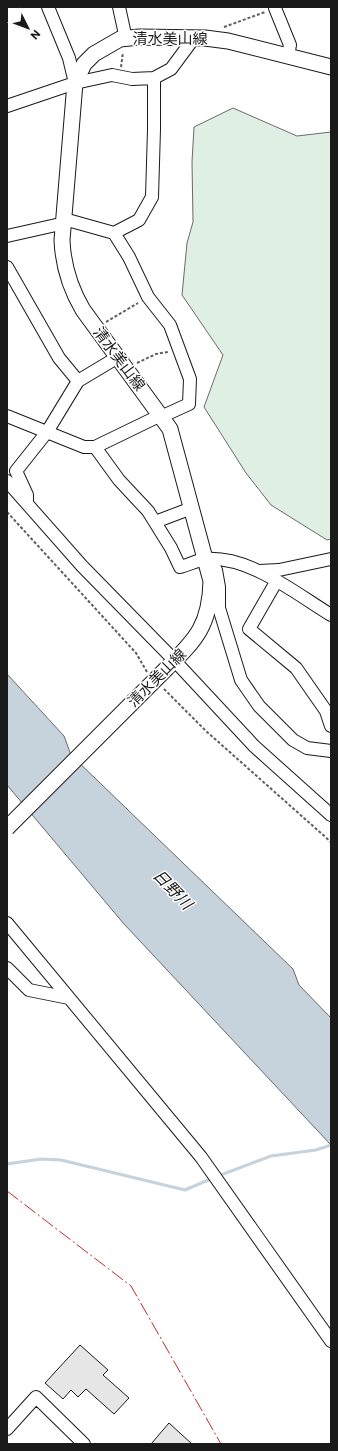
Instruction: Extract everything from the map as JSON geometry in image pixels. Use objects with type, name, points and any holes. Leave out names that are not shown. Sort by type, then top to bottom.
[{"type":"main road","name":"清水美山線","points":[[7,828],[195,639],[205,622],[210,601],[211,581],[170,429],[163,415],[83,310],[74,294],[63,259],[64,222],[76,83],[84,64],[94,54],[120,39],[139,37],[200,38],[228,41],[331,68]]},
{"type":"street","points":[[48,7],[76,83]]},
{"type":"street","points":[[119,7],[126,39]]},
{"type":"street","points":[[275,8],[290,44],[288,56]]},
{"type":"street","points":[[7,106],[76,83],[112,75],[132,79],[154,78],[171,69],[200,38]]},
{"type":"street","points":[[7,236],[64,222],[114,233],[139,220],[152,197],[154,78]]},
{"type":"street","points":[[7,416],[84,446],[95,447],[189,404],[190,379],[170,325],[148,297],[129,257],[114,233]]},
{"type":"street","points":[[7,267],[59,358],[78,382]]},
{"type":"street","points":[[27,504],[27,495],[16,471],[47,432],[78,382],[118,357]]},
{"type":"street","points":[[95,447],[119,480],[148,511],[171,548],[180,567],[205,559],[234,561],[259,571],[331,615]]},
{"type":"street","points":[[7,481],[171,664],[254,746],[331,815]]},
{"type":"street","points":[[155,522],[192,508]]},
{"type":"street","points":[[205,559],[216,570],[219,587],[219,608],[241,680],[259,706],[293,740],[307,748],[331,751]]},
{"type":"street","points":[[259,571],[279,570],[331,559]]},
{"type":"street","points":[[276,582],[249,629],[296,668],[326,712],[331,726]]},
{"type":"street","points":[[7,923],[201,1157],[331,1341]]},
{"type":"street","points":[[7,968],[29,990],[69,998]]},
{"type":"street","points":[[7,1429],[36,1397],[84,1444]]},
{"type":"path","points":[[200,38],[210,32],[275,8]]},
{"type":"path","points":[[119,76],[126,39]]},
{"type":"path","points":[[102,324],[148,297]]},
{"type":"path","points":[[131,366],[156,354],[179,350]]},
{"type":"green space","points":[[233,108],[297,136],[331,132],[331,539],[327,540],[271,505],[246,473],[204,407],[223,355],[182,295],[187,243],[193,222],[192,162],[194,127]]},
{"type":"water","name":"日野川","points":[[7,674],[64,736],[71,755],[293,969],[299,985],[331,1018],[331,1145],[124,924],[7,785]]},
{"type":"building","points":[[80,1345],[108,1370],[103,1375],[129,1398],[114,1414],[86,1389],[78,1397],[71,1390],[63,1399],[45,1383]]},
{"type":"building","points":[[169,1423],[192,1444],[151,1444]]},
{"type":"waterway","points":[[218,1176],[271,1156],[316,1150],[331,1145]]},
{"type":"waterway","points":[[7,1164],[41,1159],[61,1160],[185,1190],[213,1178]]},
{"type":"power","points":[[7,1191],[131,1286],[221,1444]]}]
